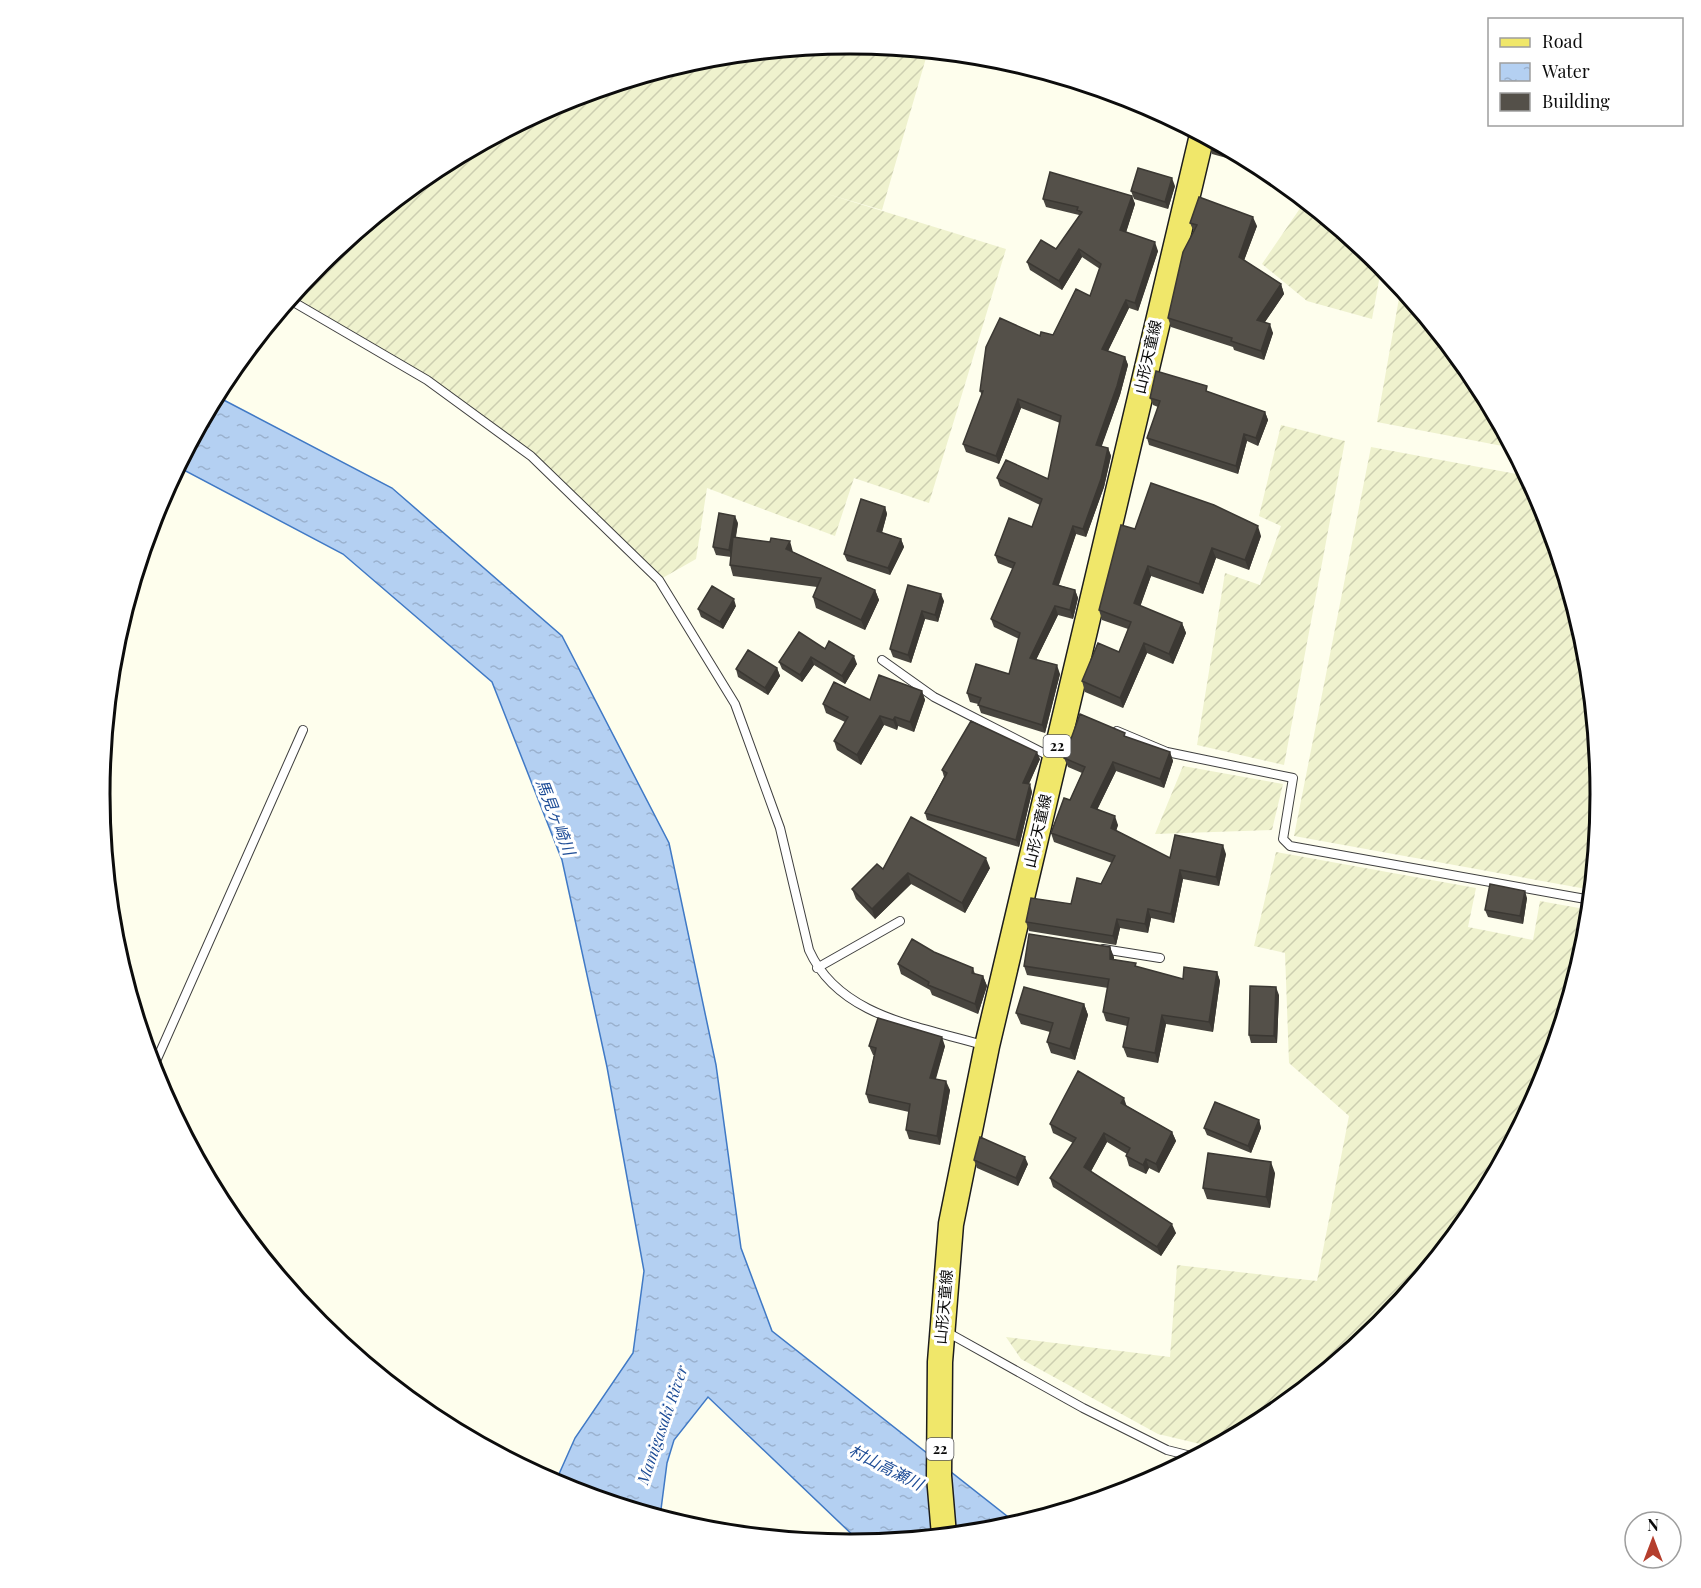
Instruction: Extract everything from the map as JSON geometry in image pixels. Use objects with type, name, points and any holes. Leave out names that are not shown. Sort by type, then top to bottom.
[{"type":"main road","name":"山形天童線","points":[[943,1528],[939,1476],[940,1362],[951,1224],[987,1047],[1021,936],[1055,759],[1071,711],[1200,142]]},
{"type":"lane","points":[[296,304],[427,380],[531,456],[660,580],[735,704],[780,828],[809,950],[817,968],[852,1002],[883,1016],[987,1047]]},
{"type":"lane","points":[[882,660],[934,697],[1055,759]]},
{"type":"lane","points":[[1106,726],[1167,752],[1293,778],[1283,839],[1290,846],[1583,899]]},
{"type":"lane","points":[[159,1055],[303,730]]},
{"type":"lane","points":[[817,968],[900,921]]},
{"type":"lane","points":[[1093,948],[1160,958]]},
{"type":"lane","points":[[941,1328],[1083,1408],[1167,1450],[1185,1454]]},
{"type":"green space","points":[[850,54],[926,58],[882,210],[824,193],[1006,249],[929,503],[854,478],[835,536],[707,488],[696,559],[659,580],[531,456],[427,380],[296,304],[363,238],[439,179],[480,153],[567,110],[659,79],[754,60],[802,56]]},
{"type":"green space","points":[[1301,207],[1380,277],[1372,319],[1307,301],[1262,264]]},
{"type":"green space","points":[[1399,298],[1438,344],[1466,383],[1503,446],[1377,422]]},
{"type":"green space","points":[[1281,425],[1345,441],[1284,765],[1197,745],[1225,573],[1260,585],[1281,526],[1259,516]]},
{"type":"green space","points":[[1371,447],[1517,474],[1551,556],[1565,602],[1584,697],[1591,794],[1584,889],[1294,836]]},
{"type":"green space","points":[[1183,766],[1283,784],[1272,830],[1155,834]]},
{"type":"green space","points":[[1276,852],[1476,888],[1468,927],[1533,940],[1540,901],[1581,908],[1565,986],[1534,1077],[1514,1121],[1466,1205],[1407,1282],[1338,1350],[1262,1409],[1203,1445],[1158,1434],[1021,1359],[1006,1337],[1170,1357],[1177,1265],[1317,1281],[1349,1116],[1289,1063],[1285,953],[1254,946]]},
{"type":"water","points":[[224,400],[392,488],[562,636],[669,843],[716,1065],[741,1248],[772,1331],[1008,1517],[947,1528],[852,1534],[708,1397],[674,1440],[667,1463],[661,1509],[613,1495],[559,1474],[575,1438],[633,1353],[644,1271],[607,1067],[562,860],[492,682],[343,554],[185,471]]},
{"type":"building","points":[[1138,168],[1172,178],[1165,202],[1131,191]]},
{"type":"building","points":[[1050,172],[1132,196],[1120,230],[1155,242],[1135,303],[1126,300],[1102,349],[1125,357],[1096,445],[1108,448],[1101,479],[1083,529],[1073,526],[1053,584],[1075,590],[1070,610],[1055,606],[1030,658],[1057,665],[1042,725],[978,705],[981,698],[967,693],[976,664],[1009,674],[1020,633],[991,619],[1015,563],[995,555],[1009,518],[1032,527],[1042,499],[997,478],[1006,460],[1048,479],[1061,416],[1018,399],[996,456],[963,444],[983,391],[980,391],[986,347],[1000,318],[1040,336],[1041,332],[1053,335],[1076,289],[1090,296],[1101,264],[1079,249],[1059,281],[1027,262],[1041,240],[1056,249],[1082,212],[1077,210],[1078,207],[1043,199]]},
{"type":"building","points":[[1199,197],[1253,217],[1239,257],[1281,284],[1257,320],[1270,324],[1261,351],[1231,341],[1232,338],[1168,318],[1183,252],[1197,225],[1190,223]]},
{"type":"building","points":[[1156,371],[1207,386],[1206,391],[1265,412],[1256,438],[1244,434],[1236,466],[1147,438],[1160,401],[1150,398]]},
{"type":"building","points":[[1151,483],[1214,505],[1258,526],[1245,560],[1212,548],[1199,584],[1148,566],[1134,603],[1182,623],[1169,654],[1144,643],[1120,698],[1082,681],[1098,643],[1119,652],[1131,622],[1099,610],[1121,525],[1135,529]]},
{"type":"building","points":[[861,499],[885,507],[877,531],[901,539],[888,568],[844,554]]},
{"type":"building","points":[[719,513],[735,516],[729,550],[713,547]]},
{"type":"building","points":[[733,537],[770,542],[771,538],[790,541],[786,549],[875,590],[861,620],[813,597],[821,578],[730,565]]},
{"type":"building","points":[[908,585],[941,594],[935,615],[922,611],[908,655],[890,649]]},
{"type":"building","points":[[712,586],[734,599],[720,622],[698,609]]},
{"type":"building","points":[[799,632],[825,649],[829,641],[854,656],[842,676],[811,657],[800,675],[779,662]]},
{"type":"building","points":[[748,650],[777,668],[765,688],[736,669]]},
{"type":"building","points":[[879,675],[922,691],[910,722],[895,717],[893,720],[880,716],[857,755],[834,741],[848,717],[823,704],[834,682],[870,700]]},
{"type":"building","points":[[1080,714],[1125,733],[1124,736],[1170,752],[1160,779],[1113,762],[1091,807],[1115,816],[1111,828],[1170,858],[1175,835],[1223,845],[1216,877],[1180,870],[1171,914],[1148,909],[1145,924],[1117,919],[1113,936],[1026,922],[1031,898],[1071,904],[1077,878],[1101,884],[1115,856],[1051,833],[1064,798],[1070,800],[1085,767],[1064,758]]},
{"type":"building","points":[[971,721],[1037,752],[1023,783],[1030,784],[1016,840],[925,813],[947,773],[942,770]]},
{"type":"building","points":[[911,817],[986,858],[962,903],[908,873],[872,909],[852,889],[877,864],[883,869]]},
{"type":"building","points":[[1490,884],[1525,891],[1520,916],[1485,910]]},
{"type":"building","points":[[1029,934],[1110,947],[1110,959],[1136,963],[1135,966],[1183,979],[1184,967],[1217,972],[1209,1022],[1162,1015],[1155,1053],[1123,1047],[1129,1018],[1103,1012],[1109,979],[1024,966]]},
{"type":"building","points":[[912,939],[934,952],[973,968],[972,973],[983,976],[975,1004],[928,985],[929,982],[898,964]]},
{"type":"building","points":[[1250,986],[1276,987],[1274,1036],[1249,1035]]},
{"type":"building","points":[[1024,987],[1084,1004],[1070,1049],[1047,1042],[1053,1023],[1016,1013]]},
{"type":"building","points":[[878,1018],[942,1037],[930,1078],[946,1081],[937,1136],[906,1130],[910,1104],[866,1094],[876,1048],[869,1046]]},
{"type":"building","points":[[1078,1071],[1124,1098],[1121,1103],[1172,1132],[1156,1164],[1146,1159],[1143,1165],[1126,1156],[1130,1148],[1104,1133],[1084,1167],[1172,1224],[1157,1247],[1050,1178],[1076,1138],[1050,1124]]},
{"type":"building","points":[[1215,1102],[1259,1120],[1248,1146],[1204,1128]]},
{"type":"building","points":[[980,1137],[1025,1157],[1016,1178],[974,1160]]},
{"type":"building","points":[[1208,1153],[1271,1162],[1266,1197],[1203,1188]]},
{"type":"water label","name":"馬見ヶ崎川","points":[[556,817]]},
{"type":"water label","name":"Mamigasaki River","points":[[662,1425]]},
{"type":"water label","name":"村山高瀬川","points":[[886,1467]]}]
